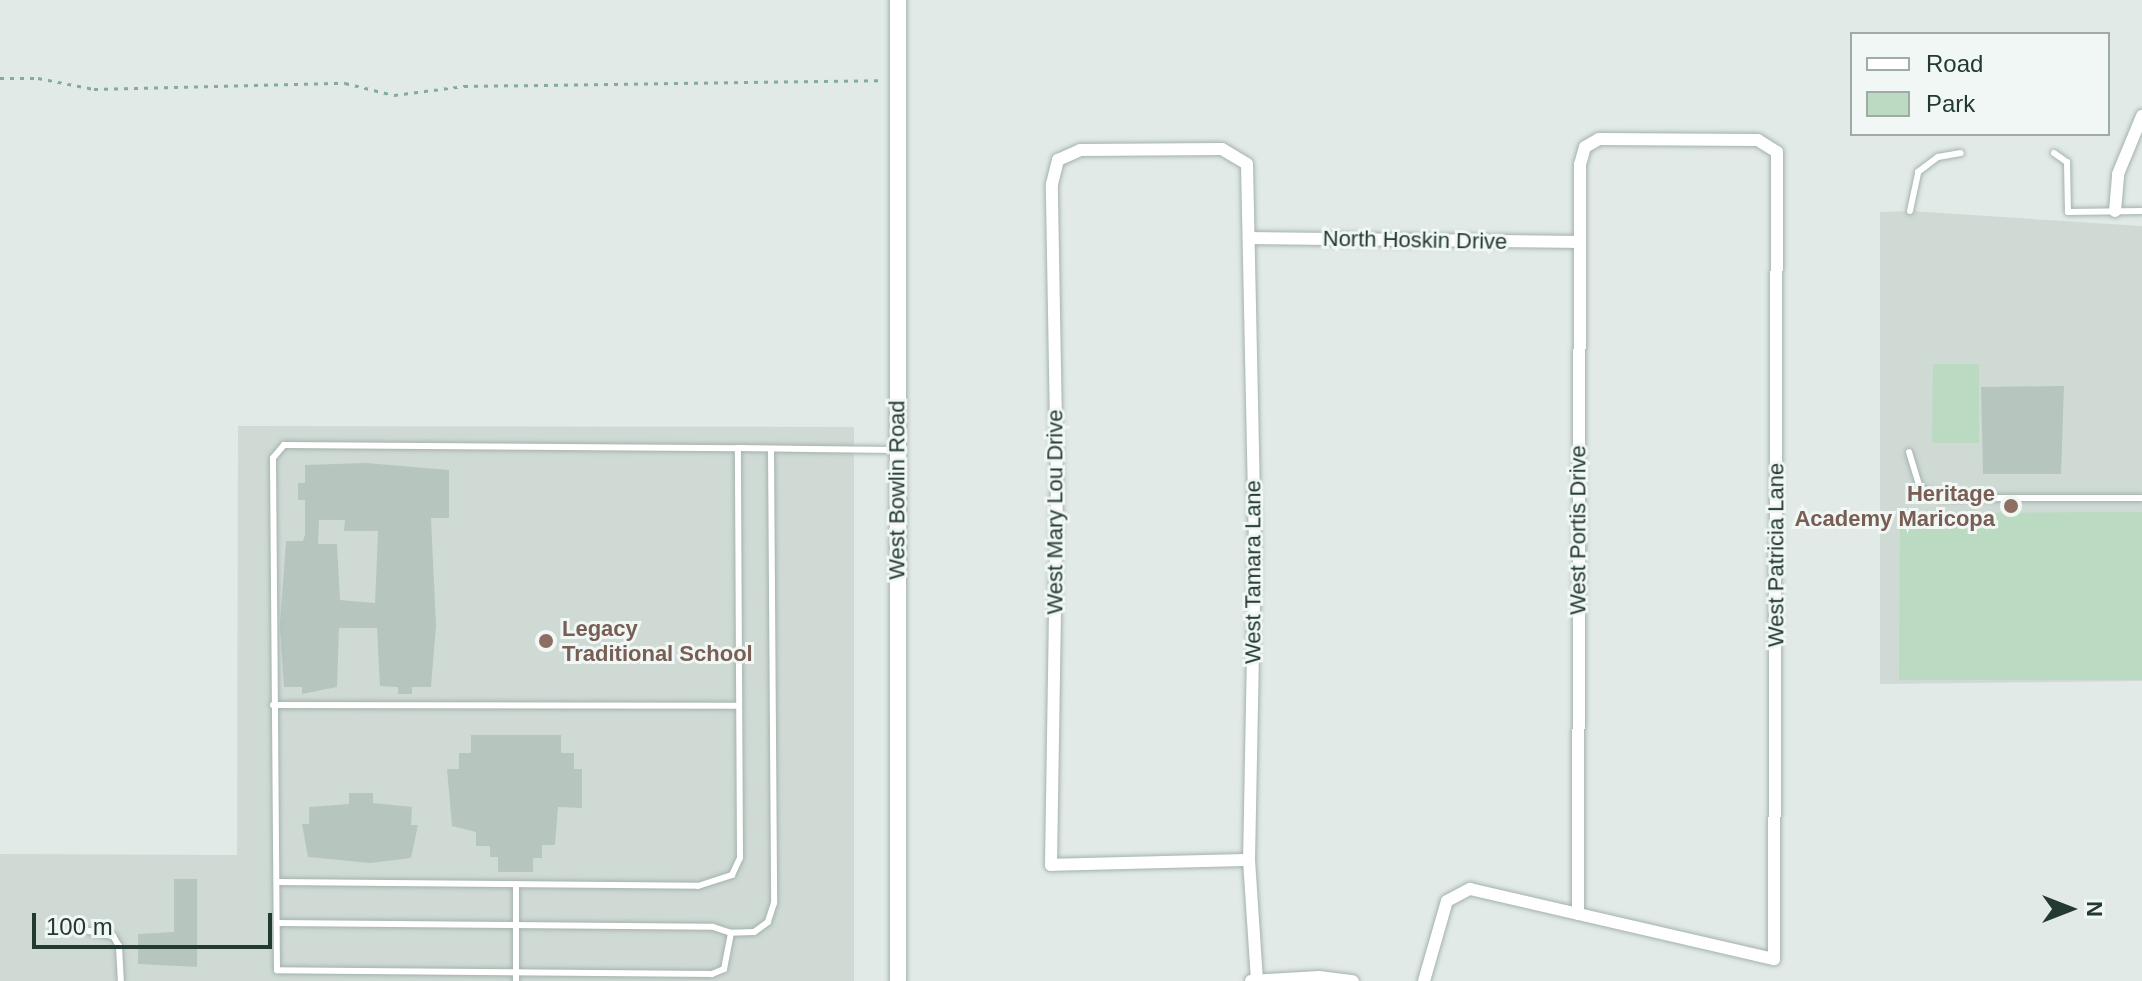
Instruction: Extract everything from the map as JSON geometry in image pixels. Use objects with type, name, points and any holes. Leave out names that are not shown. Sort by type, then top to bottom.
[{"type":"street","name":"West Bowlin Road","points":[[898,0],[898,981]]},
{"type":"street","points":[[2115,211],[2118,174],[2142,116]]},
{"type":"street","name":"West Patricia Lane","points":[[1578,914],[1774,959],[1777,152],[1758,140],[1599,139],[1585,147]]},
{"type":"street","name":"West Portis Drive","points":[[1578,914],[1577,242],[1585,147]]},
{"type":"street","name":"West Mary Lou Drive","points":[[1247,164],[1222,149],[1080,150],[1058,160],[1052,184],[1057,484],[1051,865],[1249,860]]},
{"type":"street","name":"West Tamara Lane","points":[[1247,164],[1252,238],[1255,549],[1249,860],[1254,980]]},
{"type":"street","name":"North Hoskin Drive","points":[[1252,238],[1577,242]]},
{"type":"street","points":[[1424,981],[1447,901],[1470,889],[1578,914]]},
{"type":"street","points":[[1254,980],[1353,981]]},
{"type":"lane","points":[[1910,211],[1918,172],[1938,157],[1961,153]]},
{"type":"lane","points":[[2054,153],[2067,162],[2068,212],[2142,211]]},
{"type":"lane","points":[[277,981],[273,458],[284,445],[896,450]]},
{"type":"lane","points":[[278,882],[698,886],[732,875],[740,858],[738,448]]},
{"type":"lane","points":[[277,923],[713,927],[731,933],[754,932],[768,922],[774,903],[771,449]]},
{"type":"lane","points":[[1909,452],[1920,488],[1941,498],[2142,498]]},
{"type":"lane","points":[[273,705],[738,706]]},
{"type":"lane","points":[[516,884],[516,977]]},
{"type":"lane","points":[[89,931],[113,936],[119,946],[121,981]]},
{"type":"lane","points":[[277,970],[516,977],[712,974],[724,969],[730,958],[731,933]]},
{"type":"path","points":[[0,78],[38,78],[94,89],[345,83],[394,95],[464,86],[898,80]]},
{"type":"shaded area","name":"Heritage Academy Maricopa","points":[[1910,211],[2142,226],[2142,681],[1880,684],[1880,212]]},
{"type":"shaded area","name":"Legacy Traditional School","points":[[238,426],[854,427],[854,981],[0,981],[0,854],[237,855]]},
{"type":"green space","points":[[1933,364],[1979,364],[1979,443],[1932,443]]},
{"type":"green space","points":[[2142,512],[2142,680],[1899,680],[1900,513]]},
{"type":"building","points":[[2064,386],[2061,474],[1983,474],[1981,387]]},
{"type":"building","points":[[366,463],[449,470],[449,518],[431,518],[436,625],[431,687],[412,687],[412,694],[398,694],[398,687],[380,686],[377,628],[339,628],[337,687],[302,694],[302,687],[284,687],[280,625],[286,541],[303,541],[305,535],[305,500],[298,500],[298,483],[305,483],[305,465]],"holes":[[[319,520],[345,520],[344,531],[378,531],[375,603],[340,600],[337,544],[318,544]]]},
{"type":"building","points":[[471,735],[561,735],[561,753],[574,753],[574,769],[582,769],[582,808],[558,807],[555,845],[542,845],[542,858],[533,858],[533,872],[498,872],[498,857],[490,857],[490,846],[476,846],[476,832],[452,826],[447,769],[459,769],[459,753],[471,753]]},
{"type":"building","points":[[349,793],[373,793],[373,803],[412,807],[411,825],[418,825],[411,858],[370,863],[308,857],[302,824],[309,824],[309,807],[349,804]]},
{"type":"building","points":[[174,879],[197,879],[197,967],[138,964],[138,934],[174,932]]},
{"type":"place","name":"Heritage Academy Maricopa","points":[[2011,506]]},
{"type":"place","name":"Legacy Traditional School","points":[[546,641]]}]
